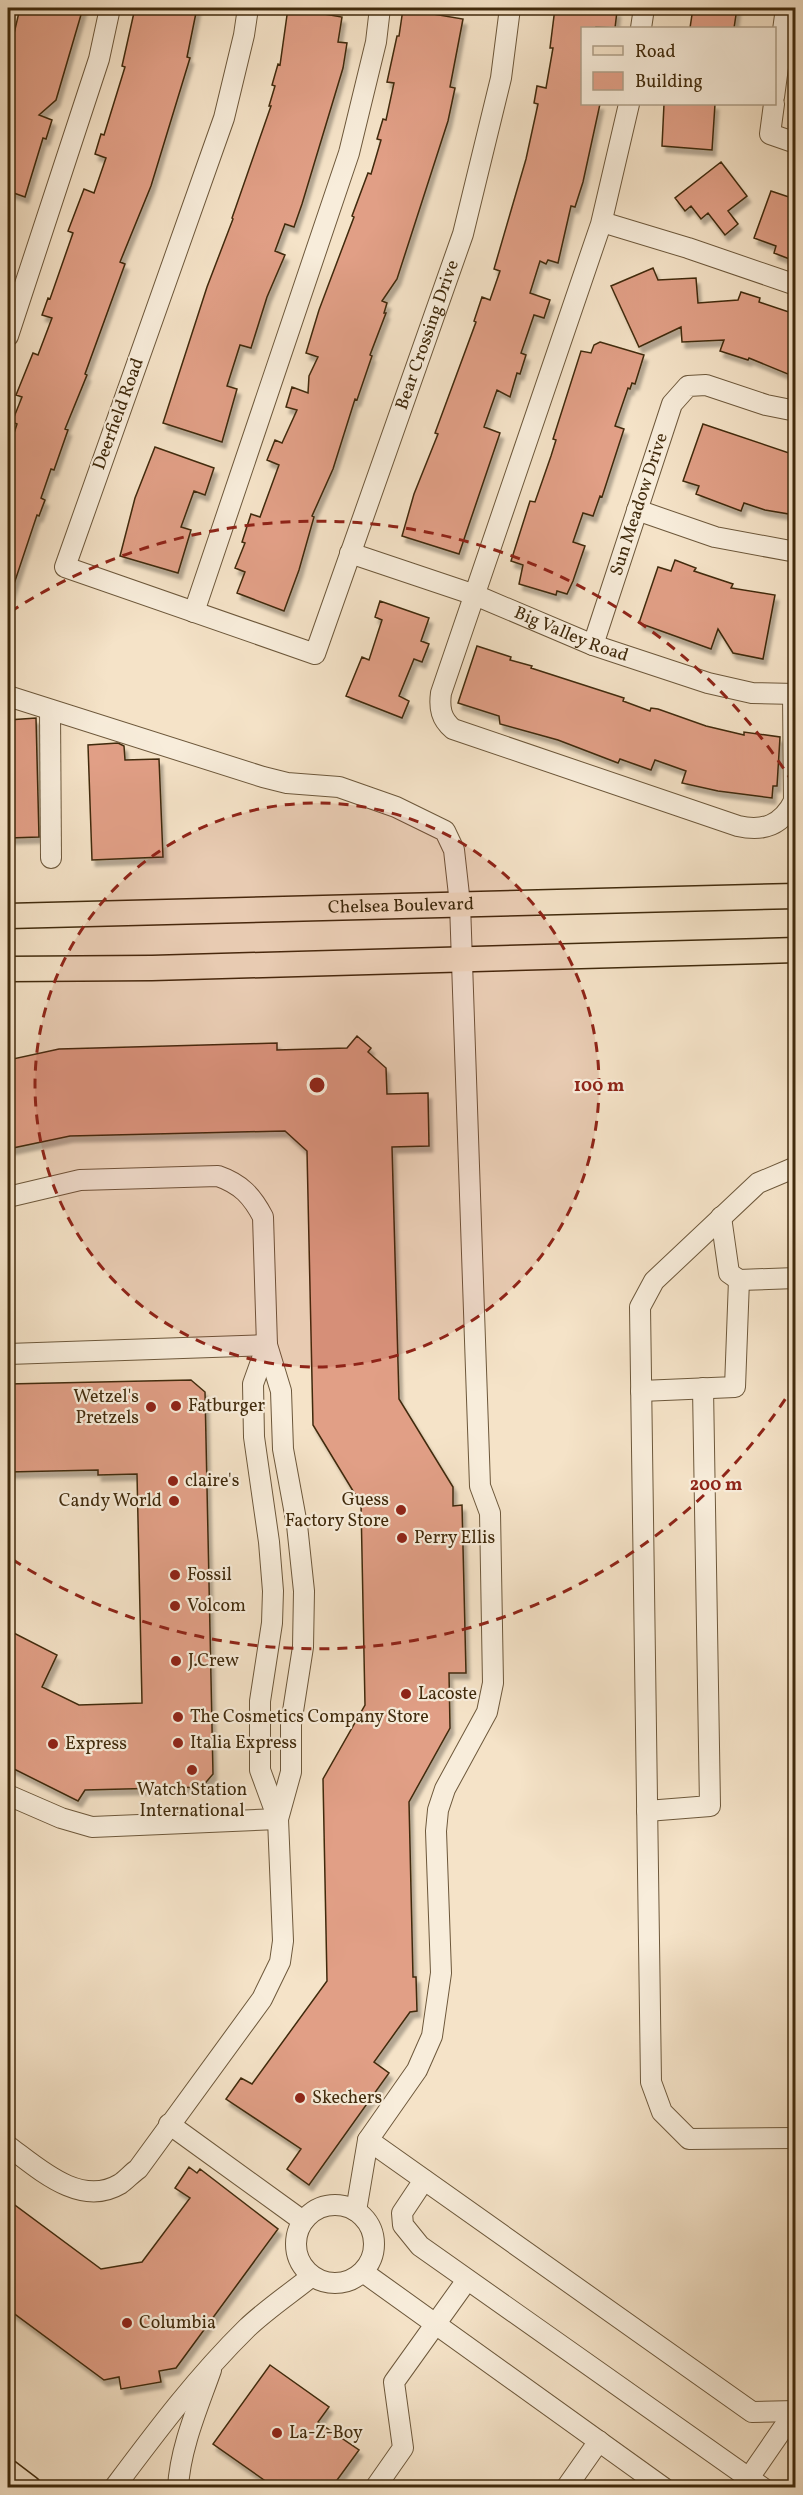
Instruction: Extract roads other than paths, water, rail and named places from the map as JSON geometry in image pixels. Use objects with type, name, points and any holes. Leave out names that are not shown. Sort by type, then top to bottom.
[{"type":"main road","name":"Chelsea Boulevard","points":[[8,916],[795,896]]},
{"type":"main road","points":[[8,969],[152,968],[795,950]]},
{"type":"main road","points":[[8,2472],[29,2487]]},
{"type":"street","points":[[8,336],[96,70],[110,8]]},
{"type":"street","name":"Deerfield Road","points":[[248,8],[244,35],[224,118],[65,567],[315,654]]},
{"type":"street","points":[[194,612],[349,153],[376,42],[380,8]]},
{"type":"street","name":"Bear Crossing Drive","points":[[315,654],[463,234],[501,78],[510,8]]},
{"type":"street","points":[[641,27],[644,8]]},
{"type":"street","points":[[776,82],[786,8]]},
{"type":"street","points":[[629,105],[602,222],[441,693],[441,711],[447,724],[462,732],[738,826],[757,830],[770,826],[785,816],[794,801],[794,694]]},
{"type":"street","points":[[774,105],[770,134],[795,143]]},
{"type":"street","points":[[602,222],[688,248],[795,285]]},
{"type":"street","name":"Sun Meadow Drive","points":[[593,645],[672,404],[688,386],[706,385],[766,405],[795,411]]},
{"type":"street","points":[[637,510],[715,537],[795,552]]},
{"type":"street","name":"Big Valley Road","points":[[350,553],[475,595],[593,645],[722,687],[759,694],[794,694]]},
{"type":"street","points":[[8,696],[263,777],[287,783],[339,787],[396,807],[445,831],[454,850],[460,904],[480,1486],[490,1513],[493,1683],[487,1712],[445,1789],[438,1810],[436,1831],[441,1973],[432,2036],[417,2070],[368,2140],[356,2211]]},
{"type":"street","points":[[50,711],[51,858]]},
{"type":"street","points":[[795,1167],[761,1181],[654,1281],[639,1306],[651,2082],[662,2112],[689,2139],[795,2138]]},
{"type":"street","points":[[8,1197],[80,1180],[218,1176],[232,1181],[255,1201],[263,1217],[267,1345],[282,1391],[283,1449],[297,1525],[304,1591],[303,1647],[291,1724],[291,1772],[278,1819]]},
{"type":"street","points":[[721,1217],[729,1273],[739,1280],[795,1278]]},
{"type":"street","points":[[641,1391],[735,1387],[739,1280]]},
{"type":"street","points":[[8,1354],[267,1345]]},
{"type":"street","points":[[8,2146],[70,2188],[97,2192],[120,2184],[138,2169],[262,1999],[280,1962],[284,1941],[278,1819],[260,1770],[260,1701],[272,1623],[273,1591],[269,1542],[254,1437],[253,1384],[267,1345]]},
{"type":"street","points":[[647,1811],[710,1806],[703,1388]]},
{"type":"street","points":[[8,1795],[61,1818],[92,1827],[278,1819]]},
{"type":"street","points":[[170,2124],[303,2222]]},
{"type":"street","points":[[368,2140],[752,2412],[795,2411]]},
{"type":"street","points":[[424,2180],[402,2213],[403,2225],[420,2246],[751,2484],[795,2411]]},
{"type":"street","points":[[327,2206],[342,2206],[356,2211],[368,2223],[374,2240],[372,2257],[363,2272],[347,2282],[329,2283],[312,2276],[302,2265],[297,2251],[297,2235],[303,2222],[314,2211],[327,2206]]},
{"type":"street","points":[[363,2272],[664,2487]]},
{"type":"street","points":[[114,2487],[184,2395],[213,2364],[249,2326],[312,2276]]},
{"type":"street","points":[[375,2487],[404,2448],[394,2382],[467,2280]]},
{"type":"street","points":[[178,2487],[192,2428],[213,2364]]},
{"type":"street","points":[[566,2487],[599,2441]]},
{"type":"place","name":"Fatburger","points":[[176,1406]]},
{"type":"place","name":"Wetzel's Pretzels","points":[[151,1407]]},
{"type":"place","name":"claire's","points":[[173,1481]]},
{"type":"place","name":"Candy World","points":[[174,1501]]},
{"type":"place","name":"Guess Factory Store","points":[[401,1510]]},
{"type":"place","name":"Perry Ellis","points":[[402,1538]]},
{"type":"place","name":"Fossil","points":[[175,1575]]},
{"type":"place","name":"Volcom","points":[[175,1606]]},
{"type":"place","name":"J.Crew","points":[[176,1661]]},
{"type":"place","name":"Lacoste","points":[[406,1694]]},
{"type":"place","name":"The Cosmetics Company Store","points":[[178,1717]]},
{"type":"place","name":"Italia Express","points":[[178,1743]]},
{"type":"place","name":"Express","points":[[53,1744]]},
{"type":"place","name":"Watch Station International","points":[[192,1770]]},
{"type":"place","name":"Skechers","points":[[300,2098]]},
{"type":"place","name":"Columbia","points":[[127,2323]]},
{"type":"place","name":"La-Z-Boy","points":[[277,2433]]}]
